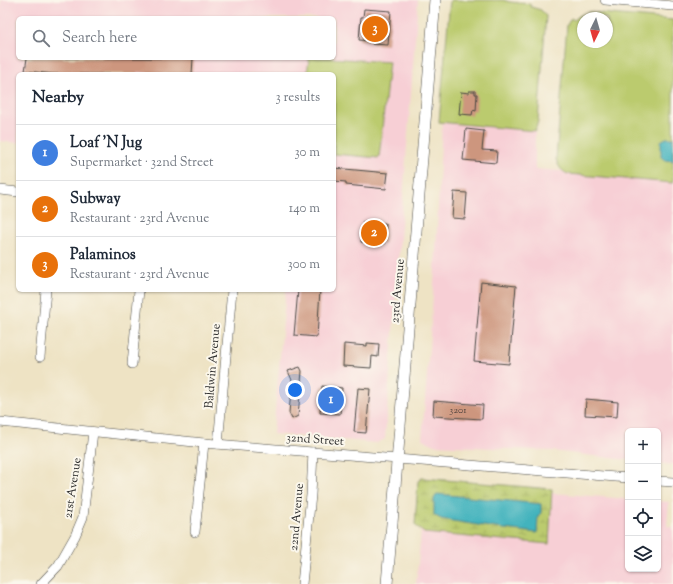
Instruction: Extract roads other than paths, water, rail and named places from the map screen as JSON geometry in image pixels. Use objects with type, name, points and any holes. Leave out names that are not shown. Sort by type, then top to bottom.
[{"type":"main road","name":"23rd Avenue","points":[[387,584],[435,0]]},
{"type":"street","points":[[604,0],[673,6]]},
{"type":"street","points":[[0,190],[16,192]]},
{"type":"street","points":[[40,357],[46,292]]},
{"type":"street","points":[[132,364],[139,292]]},
{"type":"street","name":"Baldwin Avenue","points":[[218,444],[232,292]]},
{"type":"street","name":"32nd Street","points":[[0,422],[204,443],[625,478]]},
{"type":"street","name":"21st Avenue","points":[[41,584],[58,566],[71,545],[83,517],[92,432]]},
{"type":"street","points":[[195,532],[204,443]]},
{"type":"street","name":"22nd Avenue","points":[[302,584],[311,495],[313,452]]},
{"type":"street","points":[[661,481],[673,482]]},
{"type":"water","points":[[666,138],[673,138],[673,161],[665,160],[661,157],[661,141]]},
{"type":"water","points":[[437,494],[541,504],[541,513],[538,516],[537,533],[441,519],[434,515],[434,499]]},
{"type":"place","name":"Palaminos","points":[[375,29]]},
{"type":"place","name":"Subway","points":[[374,233]]},
{"type":"place","name":"Loaf 'N Jug","points":[[331,400]]}]
